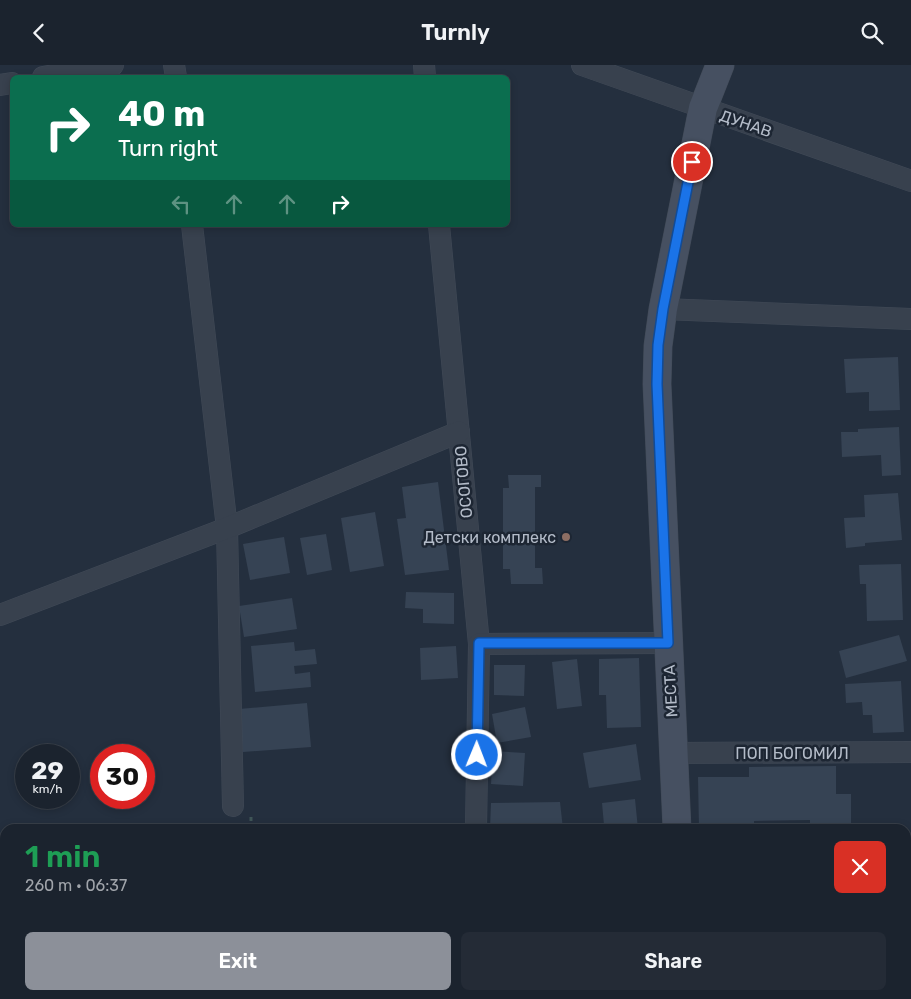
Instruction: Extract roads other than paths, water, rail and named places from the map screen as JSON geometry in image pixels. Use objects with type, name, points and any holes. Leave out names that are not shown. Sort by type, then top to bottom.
[{"type":"main road","name":"МЕСТА","points":[[677,824],[657,384],[658,345],[663,309],[703,108],[720,65]]},
{"type":"street","points":[[55,75],[113,65]]},
{"type":"street","name":"ДУНАВ","points":[[582,65],[911,181]]},
{"type":"street","points":[[192,227],[227,528],[234,806]]},
{"type":"street","name":"ОСОГОВО","points":[[439,227],[479,643],[476,824]]},
{"type":"street","points":[[663,309],[911,319]]},
{"type":"street","points":[[0,615],[227,528],[458,432]]},
{"type":"street","points":[[479,643],[668,643]]},
{"type":"street","name":"ПОП БОГОМИЛ","points":[[673,753],[911,752]]},
{"type":"place","name":"Детски комплекс","points":[[566,537]]}]
